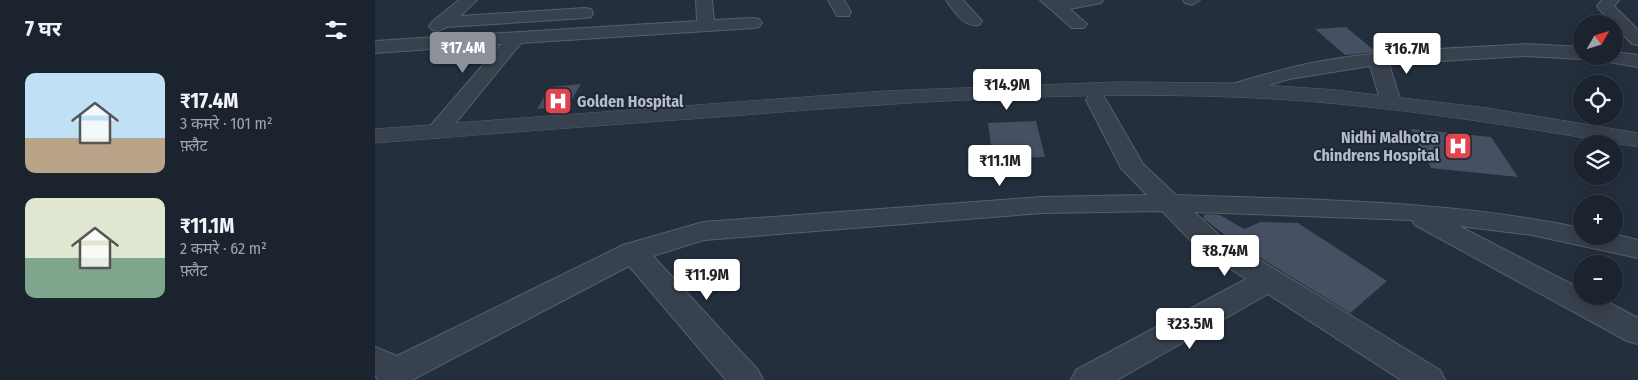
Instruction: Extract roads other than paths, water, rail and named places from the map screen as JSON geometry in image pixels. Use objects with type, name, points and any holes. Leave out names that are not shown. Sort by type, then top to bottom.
[{"type":"street","points":[[415,45],[469,0]]},
{"type":"street","points":[[704,0],[706,27]]},
{"type":"street","points":[[954,0],[973,21]]},
{"type":"street","points":[[1052,3],[1095,0]]},
{"type":"street","points":[[1611,0],[1605,6],[1638,40]]},
{"type":"street","points":[[1052,3],[1078,24]]},
{"type":"street","points":[[443,22],[588,7],[576,35]]},
{"type":"street","points":[[375,47],[753,23]]},
{"type":"street","points":[[437,131],[515,39]]},
{"type":"street","points":[[1233,90],[1285,74],[1324,66],[1377,60],[1525,50],[1573,53]]},
{"type":"street","points":[[1623,59],[1638,61]]},
{"type":"street","points":[[1377,60],[1391,102]]},
{"type":"street","points":[[375,136],[985,92],[1129,89],[1233,90],[1322,95],[1500,115],[1638,140]]},
{"type":"street","points":[[375,148],[993,103],[1096,100],[1274,102],[1426,118],[1573,137]]},
{"type":"street","points":[[1096,100],[1133,168],[1209,242],[1428,380]]},
{"type":"street","points":[[1623,148],[1638,151]]},
{"type":"street","points":[[389,371],[633,252],[703,231],[1042,205],[1169,203],[1411,212],[1531,226],[1638,249]]},
{"type":"street","points":[[1411,212],[1638,332]]},
{"type":"street","points":[[633,252],[746,380]]},
{"type":"street","points":[[1088,380],[1269,280]]},
{"type":"place","name":"Golden Hospital","points":[[558,101]]},
{"type":"place","name":"Nidhi Malhotra Chindrens Hospital","points":[[1458,146]]}]
